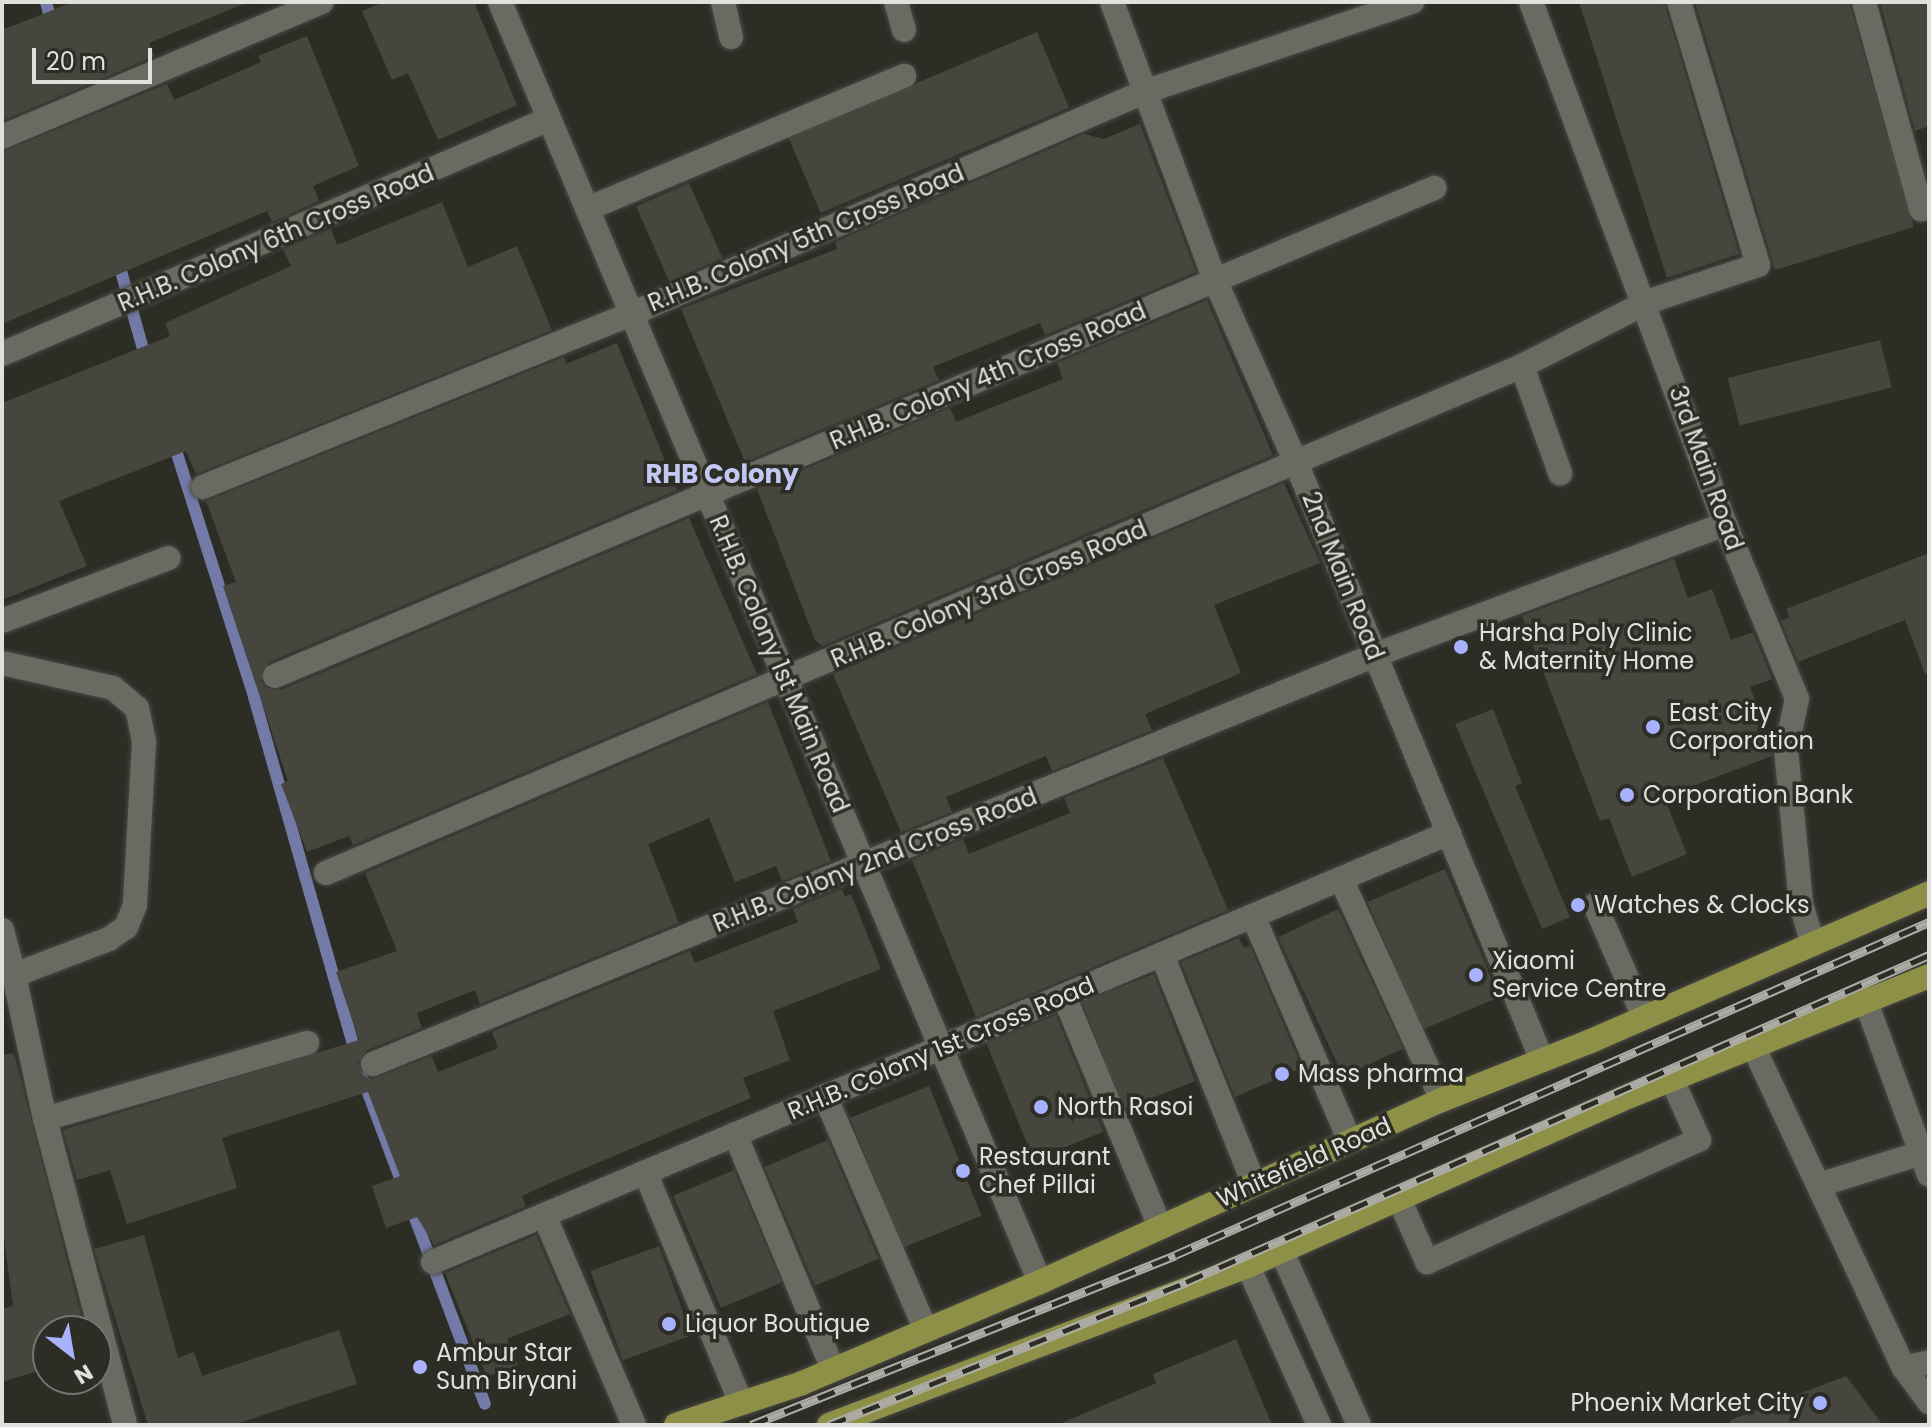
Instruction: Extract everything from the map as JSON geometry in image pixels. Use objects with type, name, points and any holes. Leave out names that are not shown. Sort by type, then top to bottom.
[{"type":"main road","name":"Whitefield Road","points":[[676,1425],[833,1369],[1040,1282],[1442,1100],[1644,1017],[1929,893]]},
{"type":"main road","points":[[829,1425],[1248,1266],[1672,1080],[1865,999],[1929,976]]},
{"type":"street","points":[[2,137],[322,2]]},
{"type":"street","name":"R.H.B. Colony 1st Main Road","points":[[500,2],[1040,1282]]},
{"type":"street","points":[[723,2],[731,37]]},
{"type":"street","points":[[896,2],[904,30]]},
{"type":"street","name":"2nd Main Road","points":[[1112,2],[1215,280],[1297,465],[1542,1060]]},
{"type":"street","name":"R.H.B. Colony 5th Cross Road","points":[[203,487],[631,314],[1144,92],[1412,2]]},
{"type":"street","name":"3rd Main Road","points":[[1531,2],[1647,302],[1725,524],[1797,699],[1786,750],[1801,904],[1813,944]]},
{"type":"street","name":"R.H.B. Colony 3rd Cross Road","points":[[326,873],[1297,465],[1522,366],[1647,302],[1758,265],[1679,2]]},
{"type":"street","points":[[1864,2],[1921,209]]},
{"type":"street","points":[[587,209],[904,76]]},
{"type":"street","name":"R.H.B. Colony 6th Cross Road","points":[[2,354],[549,119]]},
{"type":"street","name":"R.H.B. Colony 4th Cross Road","points":[[275,676],[1434,188]]},
{"type":"street","points":[[1522,366],[1560,473]]},
{"type":"street","name":"R.H.B. Colony 2nd Cross Road","points":[[373,1064],[1375,655],[1725,524]]},
{"type":"street","points":[[2,621],[169,558]]},
{"type":"street","points":[[2,663],[113,688],[137,708],[144,742],[135,905],[126,927],[109,939],[14,975]]},
{"type":"street","name":"R.H.B. Colony 1st Cross Road","points":[[433,1262],[1449,833]]},
{"type":"street","points":[[1341,879],[1442,1100]]},
{"type":"street","points":[[1595,905],[1644,1017]]},
{"type":"street","points":[[1253,916],[1350,1141]]},
{"type":"street","points":[[2,930],[45,1119],[125,1425]]},
{"type":"street","points":[[1162,955],[1254,1184]]},
{"type":"street","points":[[1064,996],[1160,1227]]},
{"type":"street","points":[[1819,1185],[1925,1164],[1865,999]]},
{"type":"street","points":[[45,1119],[307,1043]]},
{"type":"street","points":[[1753,1046],[1904,1368],[1929,1402]]},
{"type":"street","points":[[1400,1201],[1427,1262],[1442,1256],[1699,1140],[1672,1080]]},
{"type":"street","points":[[825,1096],[926,1330]]},
{"type":"street","points":[[735,1134],[833,1369]]},
{"type":"street","points":[[645,1172],[741,1403]]},
{"type":"street","points":[[544,1215],[634,1425]]},
{"type":"street","points":[[1282,1252],[1359,1425]]},
{"type":"street","points":[[1248,1266],[1319,1425]]},
{"type":"street","points":[[1904,1368],[1929,1362]]},
{"type":"building","points":[[73,2],[246,3],[149,43],[155,56],[2,121],[2,30]]},
{"type":"building","points":[[384,2],[474,2],[517,105],[438,140],[408,73],[392,80],[362,11]]},
{"type":"building","points":[[1579,2],[1664,2],[1739,254],[1667,278]]},
{"type":"building","points":[[1695,2],[1849,2],[1914,227],[1775,270]]},
{"type":"building","points":[[1880,2],[1929,2],[1929,126],[1915,131]]},
{"type":"building","points":[[1037,32],[1069,107],[821,213],[788,137]]},
{"type":"building","points":[[307,36],[359,166],[313,186],[319,201],[272,222],[267,211],[2,324],[2,152],[167,84],[174,100],[261,62],[258,56]]},
{"type":"building","points":[[1140,124],[1196,272],[1045,335],[1040,323],[933,367],[939,380],[745,462],[681,309],[837,249],[835,242],[1084,134],[1104,139]]},
{"type":"building","points":[[689,183],[722,258],[669,282],[636,207]]},
{"type":"building","points":[[442,202],[468,267],[517,246],[552,330],[196,474],[186,451],[59,501],[87,566],[2,600],[2,403],[170,336],[165,323],[291,266],[283,249],[331,229],[337,245]]},
{"type":"building","points":[[1207,300],[1273,455],[822,646],[815,640],[757,489],[950,408],[956,422],[1063,379],[1057,363]]},
{"type":"building","points":[[1880,340],[1892,388],[1740,426],[1728,378]]},
{"type":"building","points":[[617,343],[677,490],[269,662],[261,681],[267,688],[281,690],[689,518],[757,674],[353,845],[349,836],[307,852],[281,784],[288,781],[223,586],[236,582],[206,501],[564,357],[566,364]]},
{"type":"building","points":[[1284,483],[1320,563],[1214,605],[1241,673],[1145,714],[1152,730],[1052,771],[1046,756],[946,797],[952,812],[901,832],[833,674]]},
{"type":"building","points":[[1929,553],[1929,674],[1925,674],[1905,620],[1798,662],[1781,621],[1790,617],[1786,609]]},
{"type":"building","points":[[1674,559],[1688,598],[1712,589],[1731,640],[1753,632],[1772,679],[1750,687],[1772,743],[1772,756],[1664,797],[1687,854],[1632,877],[1609,818],[1600,821],[1522,616]]},
{"type":"building","points":[[768,702],[831,861],[782,881],[776,866],[735,882],[709,818],[648,844],[679,923],[480,1004],[475,990],[417,1013],[422,1028],[367,1050],[358,1063],[363,1075],[372,1079],[432,1056],[438,1072],[498,1048],[492,1032],[690,951],[695,963],[798,922],[793,909],[842,889],[845,897],[851,894],[881,969],[773,1011],[790,1060],[743,1078],[751,1098],[550,1183],[522,1196],[526,1206],[434,1245],[417,1217],[386,1228],[372,1186],[400,1176],[368,1092],[222,1138],[237,1188],[127,1224],[110,1170],[77,1180],[63,1130],[359,1040],[336,972],[397,951],[365,873]]},
{"type":"building","points":[[1493,709],[1522,783],[1515,786],[1570,917],[1542,929],[1455,724]]},
{"type":"building","points":[[1163,758],[1228,910],[976,1017],[912,860],[963,839],[969,854],[1070,813],[1064,798]]},
{"type":"building","points":[[1445,869],[1499,997],[1422,1030],[1368,902]]},
{"type":"building","points":[[1338,909],[1403,1049],[1343,1076],[1278,937]]},
{"type":"building","points":[[1239,938],[1244,948],[1250,946],[1302,1068],[1235,1097],[1181,962]]},
{"type":"building","points":[[1154,974],[1195,1081],[1123,1109],[1082,1002]]},
{"type":"building","points":[[1056,1015],[1103,1132],[1034,1160],[986,1043]]},
{"type":"building","points":[[14,1053],[81,1315],[32,1315],[32,1373],[2,1382],[2,1309],[13,1306],[2,1223],[2,1055]]},
{"type":"building","points":[[929,1086],[981,1216],[903,1248],[850,1118]]},
{"type":"building","points":[[828,1140],[878,1259],[815,1286],[764,1167]]},
{"type":"building","points":[[734,1170],[782,1282],[721,1308],[673,1196]]},
{"type":"building","points":[[144,1235],[178,1358],[194,1352],[202,1376],[339,1330],[357,1384],[233,1425],[148,1425],[94,1249]]},
{"type":"building","points":[[536,1235],[570,1314],[507,1339],[518,1365],[487,1377],[445,1273]]},
{"type":"building","points":[[659,1246],[691,1335],[623,1360],[590,1271]]},
{"type":"building","points":[[1236,1339],[1272,1425],[1057,1425],[1156,1383],[1153,1374]]},
{"type":"building","name":"Phoenix Market City","points":[[1846,1376],[1883,1425],[1731,1425],[1730,1420]]},
{"type":"waterway","points":[[46,2],[53,28]]},
{"type":"waterway","points":[[117,257],[147,363]]},
{"type":"waterway","points":[[173,441],[254,697],[356,1056]]},
{"type":"waterway","points":[[362,1077],[485,1404]]},
{"type":"railway","points":[[751,1425],[1175,1255],[1929,922]]},
{"type":"railway","points":[[829,1425],[1186,1282],[1929,955]]},
{"type":"place","name":"Harsha Poly Clinic & Maternity Home","points":[[1461,647]]},
{"type":"place","name":"East City Corporation","points":[[1653,727]]},
{"type":"place","name":"Corporation Bank","points":[[1627,795]]},
{"type":"place","name":"Watches & Clocks","points":[[1578,905]]},
{"type":"place","name":"Xiaomi Service Centre","points":[[1476,975]]},
{"type":"place","name":"Mass pharma","points":[[1282,1074]]},
{"type":"place","name":"North Rasoi","points":[[1041,1107]]},
{"type":"place","name":"Restaurant Chef Pillai","points":[[963,1171]]},
{"type":"place","name":"Liquor Boutique","points":[[669,1324]]},
{"type":"place","name":"Ambur Star Sum Biryani","points":[[420,1367]]},
{"type":"place","name":"Phoenix Market City","points":[[1820,1403]]},
{"type":"district","name":"RHB Colony","points":[[722,475]]}]
